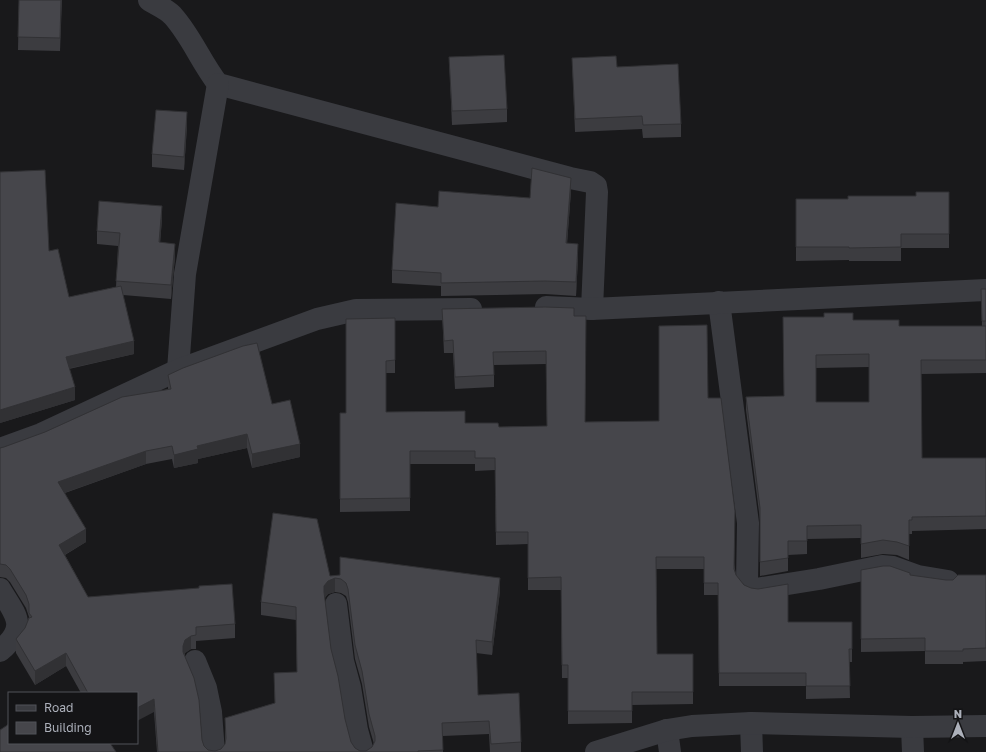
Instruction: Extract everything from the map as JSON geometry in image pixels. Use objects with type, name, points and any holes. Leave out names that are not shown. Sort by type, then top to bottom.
[{"type":"street","points":[[149,0],[172,14],[197,51],[208,72],[218,84],[539,170],[590,182],[596,186],[592,309]]},
{"type":"street","points":[[178,370],[184,274],[218,84]]},
{"type":"street","points":[[529,308],[592,309],[986,290]]},
{"type":"street","points":[[719,302],[745,493],[748,523],[747,582],[749,586],[756,589],[764,588],[819,579],[882,566],[893,567],[918,576],[948,580]]},
{"type":"street","points":[[0,449],[41,434],[178,370],[317,319],[356,310],[490,309]]},
{"type":"street","points":[[0,589],[16,616],[18,630],[0,651]]},
{"type":"street","points":[[336,604],[343,661],[350,688],[356,730],[363,752]]},
{"type":"street","points":[[195,661],[206,688],[211,712],[214,752]]},
{"type":"street","points":[[596,752],[668,741],[692,726],[752,736],[913,739],[986,726]]},
{"type":"building","points":[[19,0],[61,0],[60,38],[18,37]]},
{"type":"building","points":[[504,55],[507,109],[452,111],[449,57]]},
{"type":"building","points":[[616,56],[617,67],[678,64],[681,124],[643,125],[642,116],[575,119],[572,58]]},
{"type":"building","points":[[156,110],[187,112],[184,157],[152,154]]},
{"type":"building","points":[[532,168],[571,178],[566,243],[578,244],[576,282],[545,281],[441,283],[441,273],[392,270],[396,203],[438,207],[439,191],[530,198]]},
{"type":"building","points":[[45,170],[49,251],[58,249],[69,297],[121,286],[134,341],[66,357],[75,387],[0,410],[0,172]]},
{"type":"building","points":[[916,192],[949,192],[949,234],[901,234],[901,247],[796,247],[796,199],[848,199],[848,196],[916,196]]},
{"type":"building","points":[[99,201],[162,206],[159,242],[175,244],[171,285],[116,281],[120,233],[97,231]]},
{"type":"building","points":[[981,289],[986,289],[986,321],[982,321]]},
{"type":"building","points":[[545,307],[574,308],[574,316],[586,316],[585,422],[659,421],[659,326],[707,325],[708,398],[721,398],[735,511],[734,569],[736,575],[744,585],[751,588],[758,589],[788,584],[788,622],[852,622],[852,649],[849,649],[850,686],[806,686],[806,673],[719,673],[718,583],[704,583],[704,557],[656,557],[657,654],[693,654],[693,692],[632,692],[632,711],[568,711],[568,665],[562,665],[561,577],[528,578],[528,532],[496,532],[495,458],[475,458],[475,451],[410,451],[410,498],[340,499],[340,413],[346,413],[346,319],[395,318],[395,360],[386,361],[386,412],[465,411],[465,423],[498,423],[499,427],[547,426],[546,351],[493,352],[494,375],[455,377],[453,340],[444,341],[442,309]]},
{"type":"building","points":[[824,313],[853,313],[853,320],[899,320],[899,326],[986,326],[986,360],[921,360],[922,458],[986,458],[986,516],[912,517],[912,520],[909,520],[909,546],[883,540],[861,544],[861,525],[807,526],[807,541],[788,541],[788,558],[760,562],[760,508],[746,397],[784,396],[783,317],[824,317]],"holes":[[[869,354],[869,402],[816,402],[816,355]]]},
{"type":"building","points":[[257,343],[272,404],[290,400],[300,444],[252,454],[247,434],[197,446],[198,449],[174,455],[172,446],[146,451],[58,482],[86,529],[59,545],[88,597],[232,584],[235,624],[196,627],[196,635],[185,640],[183,646],[183,652],[194,678],[199,700],[202,740],[204,746],[208,750],[215,751],[221,749],[225,744],[225,718],[275,703],[274,673],[297,672],[296,607],[261,602],[273,513],[317,519],[330,576],[340,575],[340,557],[500,578],[492,642],[476,640],[478,695],[519,693],[521,742],[491,744],[489,721],[442,723],[443,750],[418,752],[158,752],[154,699],[138,707],[138,692],[87,692],[66,653],[35,671],[16,639],[25,628],[29,618],[32,617],[29,613],[29,604],[26,595],[10,569],[6,565],[0,564],[0,448],[45,432],[122,397],[171,389],[168,375],[243,346]],"holes":[[[335,578],[341,579],[346,583],[355,645],[362,671],[369,714],[375,736],[375,741],[372,747],[366,751],[360,751],[355,748],[351,742],[331,649],[324,592],[324,586],[328,581]]]},
{"type":"building","points":[[890,566],[910,573],[910,575],[946,580],[953,580],[958,575],[986,575],[986,648],[963,649],[963,651],[925,651],[925,638],[861,639],[861,570]]},
{"type":"building","points":[[8,725],[8,744],[111,744],[116,752],[0,752],[0,730]]}]
